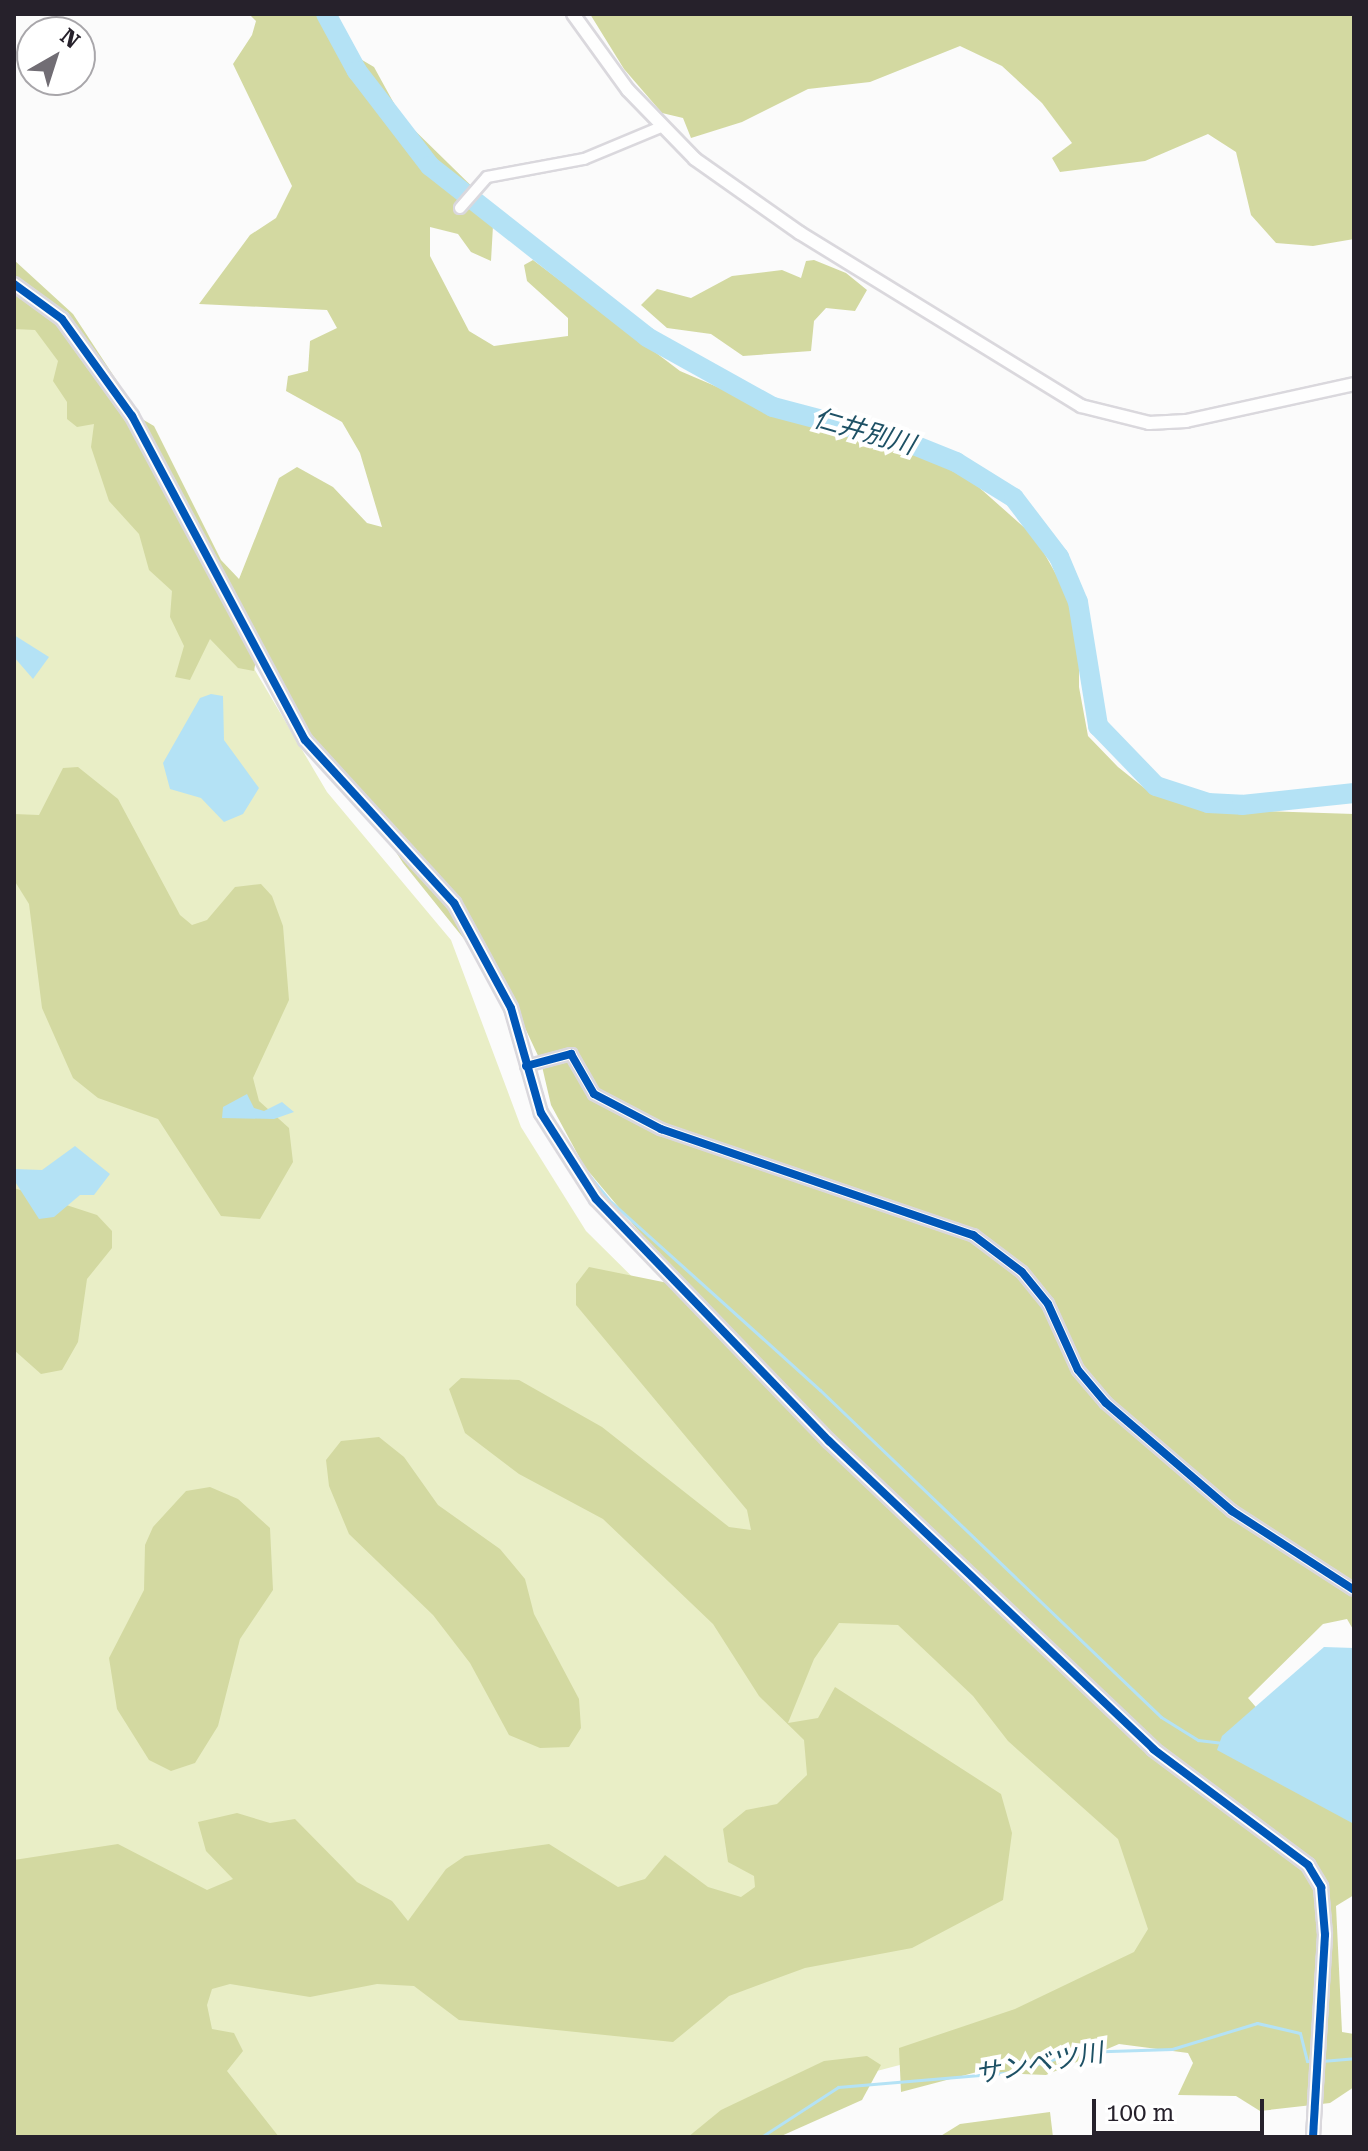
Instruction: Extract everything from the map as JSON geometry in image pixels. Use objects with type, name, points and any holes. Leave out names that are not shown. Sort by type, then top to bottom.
[{"type":"street","points":[[573,14],[661,127],[755,203],[1081,406],[1149,423],[1186,421],[1354,384]]},
{"type":"street","points":[[460,208],[487,177],[584,159],[661,127]]},
{"type":"street","points":[[14,284],[62,319],[132,416],[305,740],[454,903],[511,1008],[526,1066],[566,1160],[693,1306],[1153,1749],[1308,1865],[1323,1906],[1313,2137]]},
{"type":"street","points":[[526,1066],[571,1054],[594,1094],[661,1129],[973,1235],[1022,1272],[1048,1304],[1078,1370],[1106,1403],[1232,1511],[1354,1590]]},
{"type":"green space","points":[[249,14],[337,14],[357,57],[374,67],[402,118],[494,208],[491,261],[471,252],[458,234],[430,227],[430,256],[469,331],[494,346],[568,336],[568,318],[527,281],[524,265],[533,260],[680,371],[801,423],[845,424],[921,451],[965,475],[1035,537],[1079,615],[1079,687],[1088,736],[1118,767],[1153,795],[1202,809],[1354,814],[1354,1631],[1347,1619],[1323,1624],[1248,1698],[1354,1819],[1354,1895],[1336,1906],[1342,2032],[1354,2034],[1354,2087],[1330,2103],[1260,2111],[1236,2096],[1178,2095],[1193,2063],[1188,2053],[1119,2044],[1046,2075],[977,2072],[901,2092],[899,2048],[1015,2009],[1134,1952],[1148,1929],[1118,1839],[1008,1741],[973,1696],[898,1625],[839,1623],[814,1659],[788,1723],[818,1718],[835,1687],[1001,1794],[1012,1833],[1003,1900],[912,1948],[805,1968],[729,1996],[673,2042],[459,2020],[414,1986],[377,1984],[310,1997],[230,1984],[212,1989],[207,2005],[212,2029],[234,2033],[243,2051],[227,2071],[279,2137],[14,2137],[14,1860],[118,1844],[207,1890],[233,1879],[206,1851],[198,1822],[237,1813],[270,1823],[295,1819],[357,1882],[392,1901],[408,1921],[446,1869],[465,1856],[549,1844],[618,1887],[645,1879],[665,1855],[708,1887],[741,1897],[755,1887],[754,1876],[728,1862],[723,1829],[746,1810],[777,1804],[807,1775],[804,1740],[759,1696],[713,1624],[603,1519],[519,1474],[465,1433],[449,1389],[461,1378],[519,1380],[602,1427],[729,1527],[751,1530],[747,1510],[576,1305],[576,1284],[589,1267],[668,1283],[678,1278],[584,1166],[551,1105],[541,1062],[510,996],[403,863],[357,791],[313,746],[256,660],[254,671],[238,668],[210,639],[190,680],[175,677],[184,646],[170,617],[172,591],[149,570],[139,534],[109,501],[91,447],[94,424],[77,427],[67,419],[67,402],[53,381],[58,361],[35,330],[14,329],[14,260],[73,314],[142,419],[154,426],[221,560],[239,579],[279,478],[297,467],[333,487],[367,523],[382,527],[360,453],[342,422],[286,391],[288,376],[308,371],[310,341],[337,328],[327,310],[199,304],[250,235],[276,218],[292,186],[233,64],[252,35],[256,21]]},
{"type":"green space","points":[[590,14],[1354,14],[1354,239],[1313,246],[1276,243],[1251,215],[1236,152],[1208,134],[1145,161],[1060,172],[1052,158],[1072,143],[1042,103],[1002,66],[960,46],[870,82],[808,89],[742,122],[691,138],[683,118],[662,113],[624,69]]},
{"type":"green space","points":[[814,260],[846,273],[867,290],[855,311],[826,308],[814,321],[811,351],[743,356],[711,334],[667,328],[641,305],[657,289],[691,298],[732,276],[782,270],[801,278],[806,261]]},
{"type":"green space","points":[[14,298],[54,330],[327,792],[451,940],[521,1127],[586,1231],[897,1539],[1257,1880],[992,2041],[846,2079],[720,2137],[234,2137],[14,1950]]},
{"type":"green space","points":[[78,767],[118,799],[180,915],[192,925],[207,920],[235,887],[261,884],[272,896],[283,926],[289,1000],[253,1078],[259,1101],[289,1128],[293,1162],[260,1219],[221,1216],[158,1119],[98,1098],[73,1078],[42,1008],[29,904],[14,880],[14,814],[39,815],[63,768]]},
{"type":"green space","points":[[14,1188],[97,1215],[112,1231],[112,1248],[87,1279],[78,1342],[62,1370],[41,1374],[14,1350]]},
{"type":"green space","points":[[379,1437],[404,1457],[438,1505],[500,1549],[525,1579],[534,1614],[579,1699],[581,1728],[569,1747],[540,1748],[509,1735],[470,1663],[433,1615],[349,1534],[329,1486],[326,1460],[341,1441]]},
{"type":"green space","points":[[210,1487],[238,1499],[270,1528],[273,1590],[240,1639],[218,1726],[195,1763],[171,1771],[149,1760],[117,1709],[109,1658],[144,1590],[145,1545],[153,1527],[186,1491]]},
{"type":"green space","points":[[867,2056],[881,2065],[862,2100],[779,2137],[688,2137],[721,2110],[824,2061]]},
{"type":"green space","points":[[1050,2112],[1053,2137],[939,2137],[960,2124]]},
{"type":"water","points":[[14,635],[49,657],[33,679],[14,657]]},
{"type":"water","points":[[211,694],[223,696],[224,740],[259,788],[243,814],[224,822],[201,798],[170,789],[163,763],[200,698]]},
{"type":"water","points":[[247,1094],[254,1108],[264,1111],[282,1102],[294,1112],[274,1119],[222,1118],[223,1107]]},
{"type":"water","points":[[75,1146],[110,1174],[94,1195],[80,1195],[54,1217],[39,1219],[14,1180],[14,1169],[42,1170]]},
{"type":"water","points":[[1324,1647],[1354,1648],[1354,1824],[1217,1750],[1222,1736]]},
{"type":"waterway","name":"仁井別川","points":[[326,14],[357,71],[430,166],[647,337],[773,407],[909,443],[956,462],[1014,498],[1059,557],[1078,602],[1098,726],[1156,786],[1208,803],[1242,805],[1354,793]]},
{"type":"waterway","points":[[583,1168],[609,1200],[820,1390],[1161,1717],[1198,1740],[1221,1743]]},
{"type":"waterway","name":"サンベツ川","points":[[761,2137],[838,2087],[1006,2073],[1079,2052],[1172,2049],[1257,2023],[1300,2033],[1307,2061],[1315,2061]]},
{"type":"waterway","name":"サンベツ川","points":[[1322,2061],[1354,2058]]},
{"type":"cycle path","points":[[14,284],[62,319],[132,416],[305,740],[454,903],[511,1008],[541,1113],[596,1199],[829,1441],[1153,1749],[1308,1865],[1321,1887],[1325,1935],[1313,2137]]},
{"type":"cycle path","points":[[526,1066],[571,1054],[594,1094],[661,1129],[973,1235],[1022,1272],[1048,1304],[1078,1370],[1106,1403],[1232,1511],[1354,1590]]}]
